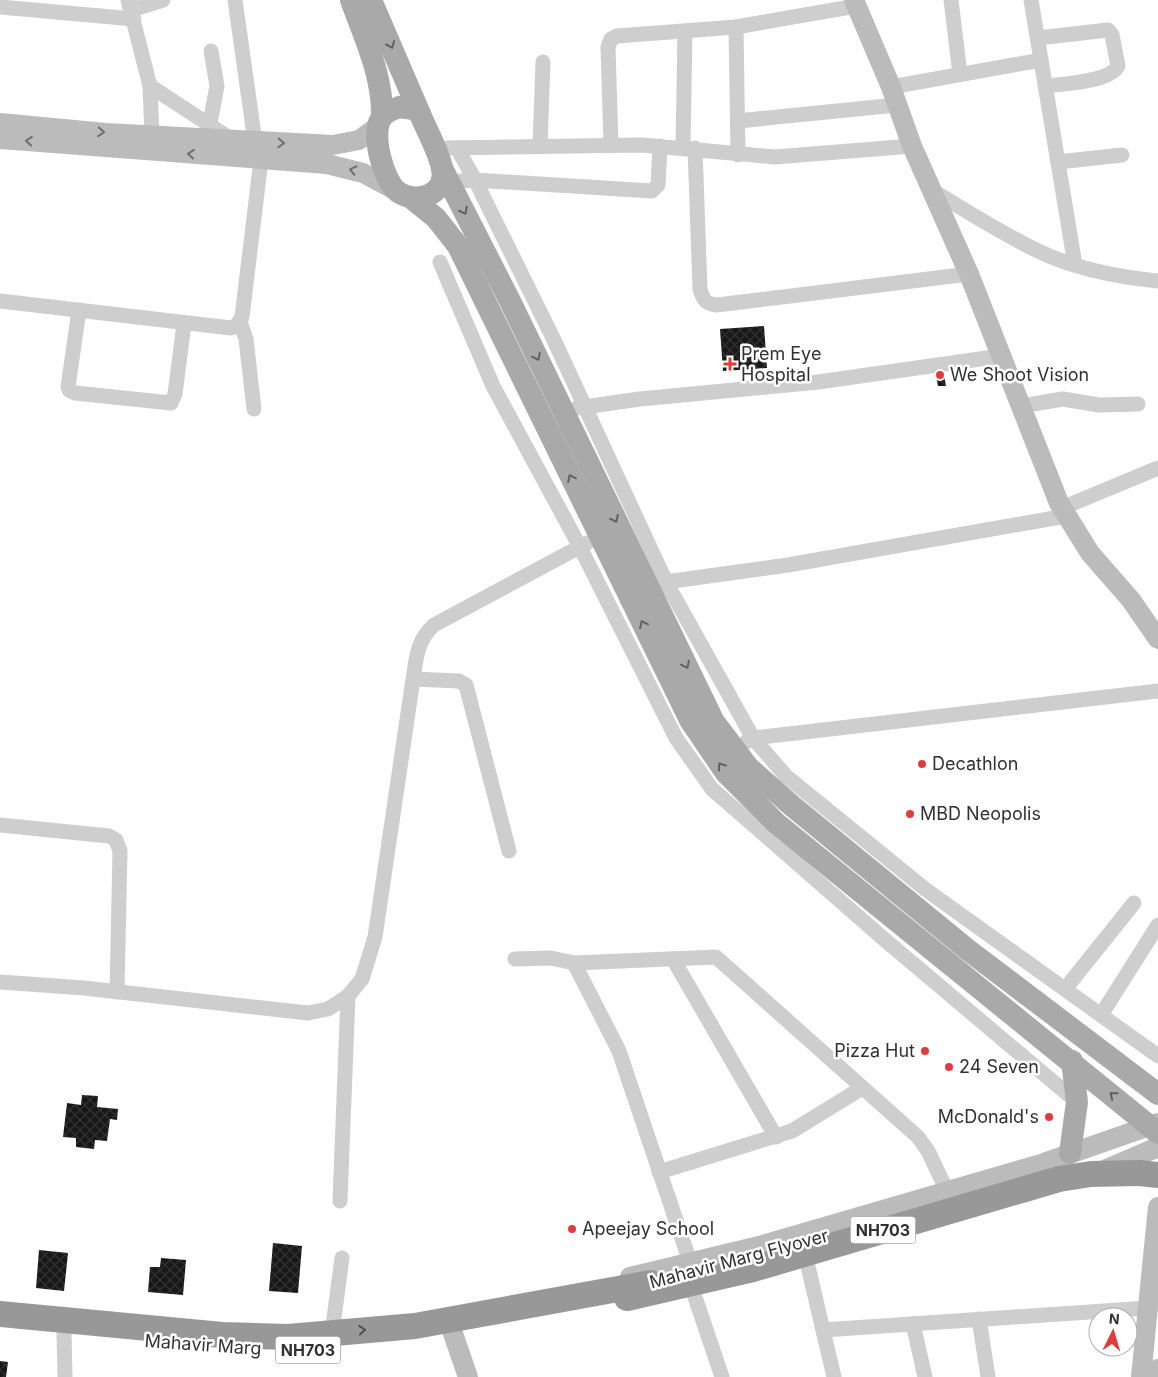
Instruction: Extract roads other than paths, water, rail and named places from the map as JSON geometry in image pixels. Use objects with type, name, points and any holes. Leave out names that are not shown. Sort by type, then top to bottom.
[{"type":"highway","name":"Mahavir Marg Flyover","points":[[619,1295],[1054,1170],[1089,1164],[1115,1163],[1158,1167]]},
{"type":"highway","name":"Mahavir Marg Flyover","points":[[619,1295],[753,1269],[1059,1179],[1091,1174],[1126,1173],[1158,1176]]},
{"type":"highway","name":"Mahavir Marg","points":[[0,1327],[221,1350],[359,1348],[450,1327],[619,1295]]},
{"type":"highway","name":"Mahavir Marg","points":[[0,1314],[222,1335],[288,1337],[415,1326],[450,1327]]},
{"type":"main road","points":[[351,0],[377,72],[382,97],[380,122],[376,138],[386,174],[403,194],[436,218],[458,246],[690,720],[726,773],[776,823],[1072,1061],[1156,1122]]},
{"type":"main road","points":[[371,0],[442,166],[574,409],[656,583],[714,722],[753,776],[828,849],[1156,1122]]},
{"type":"main road","points":[[380,122],[388,112],[399,107],[414,110],[420,114]]},
{"type":"main road","points":[[403,194],[430,195],[438,189],[443,179],[442,166]]},
{"type":"main road","points":[[753,776],[968,950],[1158,1094]]},
{"type":"main road","points":[[1070,1154],[1077,1102],[1072,1061]]},
{"type":"street","points":[[0,7],[131,10],[163,0]]},
{"type":"street","points":[[235,0],[258,151],[240,322],[246,339],[254,409]]},
{"type":"street","points":[[951,0],[960,74]]},
{"type":"street","points":[[1031,0],[1075,265]]},
{"type":"street","points":[[611,145],[609,42],[617,36],[736,28],[855,3],[894,96],[912,146],[969,274],[1064,512],[1090,553],[1131,600],[1158,639]]},
{"type":"street","points":[[131,10],[150,86],[152,135]]},
{"type":"street","points":[[736,28],[738,155]]},
{"type":"street","points":[[1038,38],[1108,30],[1112,35],[1118,66],[1116,70],[1106,76],[1045,86]]},
{"type":"street","points":[[685,31],[689,148],[700,289],[703,299],[708,304],[718,305],[969,274]]},
{"type":"street","points":[[210,123],[216,86],[211,51]]},
{"type":"street","points":[[738,121],[894,96],[960,74],[1041,60]]},
{"type":"street","points":[[540,146],[543,62]]},
{"type":"street","points":[[150,86],[234,140],[258,151],[363,173],[403,194]]},
{"type":"street","points":[[0,139],[258,151],[333,145],[359,140],[380,122]]},
{"type":"street","points":[[0,123],[234,140]]},
{"type":"street","points":[[660,146],[658,185],[652,191],[475,180],[442,166],[457,148],[660,146],[738,155],[775,157],[912,146]]},
{"type":"street","points":[[457,148],[475,180],[574,409],[640,399],[818,382],[1001,356]]},
{"type":"street","points":[[1058,162],[1122,154]]},
{"type":"street","points":[[934,192],[1037,251],[1075,265],[1135,279],[1158,280]]},
{"type":"street","points":[[440,262],[493,386],[580,547],[676,738],[712,789],[870,927],[1077,1102]]},
{"type":"street","points":[[0,301],[184,324],[231,328],[240,322]]},
{"type":"street","points":[[79,310],[68,387],[69,390],[75,393],[171,403],[175,394],[184,324]]},
{"type":"street","points":[[1021,406],[1063,399],[1099,405],[1138,404]]},
{"type":"street","points":[[1158,468],[1064,512],[788,565],[656,583],[753,738],[786,776],[925,889],[1158,1056]]},
{"type":"street","points":[[0,982],[117,992],[308,1013],[328,1009],[348,996],[362,979],[375,937],[418,647],[426,632],[600,536]]},
{"type":"street","points":[[1131,600],[1158,621]]},
{"type":"street","points":[[413,679],[459,681],[466,684],[509,851]]},
{"type":"street","points":[[733,748],[753,738],[1158,691]]},
{"type":"street","points":[[0,825],[109,836],[116,840],[120,851],[117,992]]},
{"type":"street","points":[[1065,989],[1134,903]]},
{"type":"street","points":[[1101,1015],[1158,925]]},
{"type":"street","points":[[515,959],[551,958],[574,963],[712,956],[720,959],[918,1137],[928,1151],[947,1191]]},
{"type":"street","points":[[672,959],[776,1137]]},
{"type":"street","points":[[574,963],[619,1051],[690,1262]]},
{"type":"street","points":[[340,1201],[348,996]]},
{"type":"street","points":[[659,1172],[792,1131],[862,1088]]},
{"type":"street","points":[[1156,1122],[1070,1154],[947,1191],[759,1246],[620,1280],[619,1295],[622,1307],[694,1294],[1079,1181],[1158,1147]]},
{"type":"street","points":[[1141,1377],[1158,1207]]},
{"type":"street","points":[[332,1333],[342,1258]]},
{"type":"street","points":[[807,1262],[834,1377]]},
{"type":"street","points":[[694,1294],[722,1377]]},
{"type":"street","points":[[823,1330],[1148,1308]]},
{"type":"street","points":[[979,1319],[988,1377]]},
{"type":"street","points":[[913,1324],[925,1377]]},
{"type":"street","points":[[450,1327],[468,1377]]},
{"type":"street","points":[[64,1334],[65,1377]]},
{"type":"street","points":[[1157,1377],[1158,1369]]},
{"type":"place","name":"Prem Eye Hospital","points":[[730,364]]},
{"type":"place","name":"We Shoot Vision","points":[[940,375]]},
{"type":"place","name":"Decathlon","points":[[922,764]]},
{"type":"place","name":"MBD Neopolis","points":[[910,814]]},
{"type":"place","name":"Pizza Hut","points":[[925,1051]]},
{"type":"place","name":"24 Seven","points":[[949,1067]]},
{"type":"place","name":"McDonald's","points":[[1049,1117]]},
{"type":"place","name":"Apeejay School","points":[[572,1229]]}]
